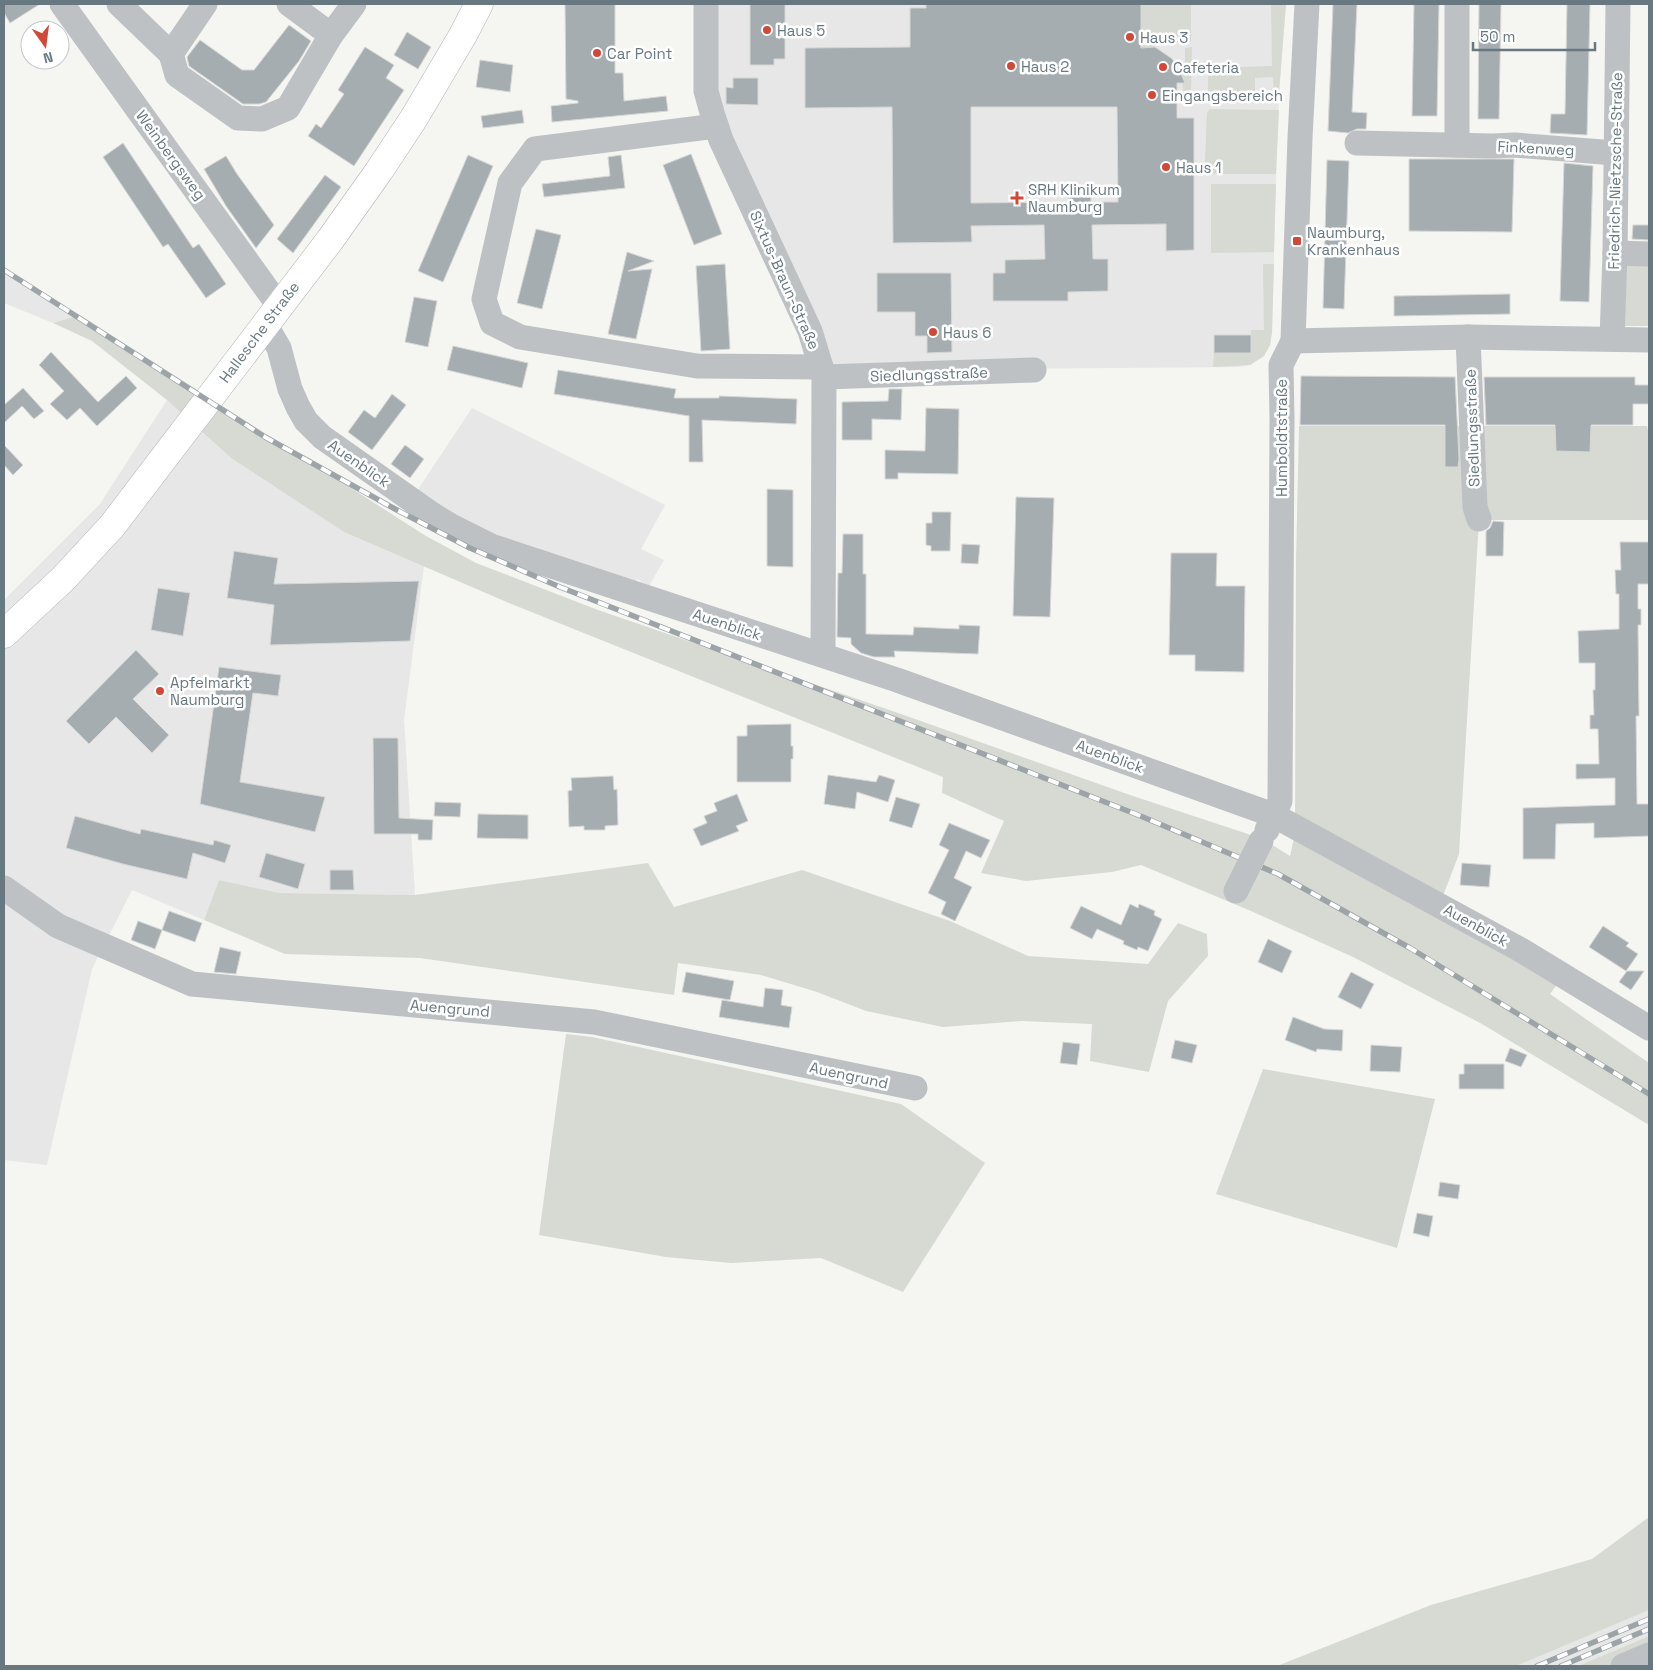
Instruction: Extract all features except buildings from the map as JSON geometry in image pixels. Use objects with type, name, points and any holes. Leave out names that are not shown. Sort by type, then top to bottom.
[{"type":"main road","name":"Hallesche Straße","points":[[4,634],[63,578],[112,526],[271,316],[379,172],[464,35],[479,4]]},
{"type":"street","name":"Weinbergsweg","points":[[62,4],[271,316]]},
{"type":"street","points":[[119,4],[171,54],[177,75],[238,118],[262,119],[288,108],[331,35],[354,4]]},
{"type":"street","points":[[171,54],[205,4]]},
{"type":"street","points":[[289,4],[331,35]]},
{"type":"street","name":"Sixtus-Braun-Straße","points":[[706,4],[706,92],[716,126],[810,332],[823,372],[822,654]]},
{"type":"street","name":"Humboldtstraße","points":[[1273,815],[1280,801],[1281,365],[1293,341],[1299,155],[1308,4]]},
{"type":"street","points":[[1457,4],[1457,144]]},
{"type":"street","name":"Friedrich-Nietzsche-Straße","points":[[1612,339],[1618,4]]},
{"type":"street","name":"Siedlungsstraße","points":[[716,126],[535,149],[510,183],[484,299],[492,323],[520,337],[697,366],[823,372],[1034,370]]},
{"type":"street","name":"Finkenweg","points":[[1357,142],[1515,145],[1616,153]]},
{"type":"street","points":[[1615,254],[1649,254]]},
{"type":"street","name":"Auenblick","points":[[271,316],[269,331],[280,348],[290,389],[306,421],[322,437],[342,452],[451,526],[491,546],[822,654],[1273,815],[1522,950],[1649,1028]]},
{"type":"street","points":[[1293,341],[1468,337],[1649,340]]},
{"type":"street","name":"Siedlungsstraße","points":[[1468,337],[1475,507],[1479,519]]},
{"type":"street","points":[[1236,891],[1273,815]]},
{"type":"street","name":"Auengrund","points":[[4,888],[58,926],[192,984],[594,1022],[915,1088]]},
{"type":"street","points":[[1623,1666],[1649,1655]]},
{"type":"shaded area","name":"SRH Klinikum Naumburg","points":[[714,4],[1286,4],[1279,92],[1272,332],[1270,345],[1264,356],[1250,365],[1239,367],[841,370],[828,361],[732,137],[716,83]]},
{"type":"shaded area","points":[[1141,4],[1191,4],[1191,42],[1155,42],[1155,47],[1141,53]]},
{"type":"shaded area","points":[[1271,4],[1286,4],[1279,92],[1274,92],[1273,77],[1255,78],[1255,91],[1208,92],[1208,68],[1272,66]]},
{"type":"shaded area","points":[[1192,47],[1191,91],[1183,91],[1182,76],[1179,70],[1185,70],[1185,48]]},
{"type":"shaded area","points":[[1210,109],[1279,110],[1276,174],[1214,174],[1205,162],[1207,113]]},
{"type":"shaded area","points":[[1211,184],[1276,184],[1274,252],[1211,253]]},
{"type":"shaded area","points":[[1624,257],[1649,257],[1649,326],[1622,326]]},
{"type":"shaded area","points":[[1263,264],[1274,264],[1270,345],[1264,356],[1250,365],[1213,367],[1214,353],[1251,353],[1251,330],[1264,330]]},
{"type":"shaded area","points":[[4,268],[80,315],[53,323],[4,303]]},
{"type":"shaded area","points":[[80,315],[426,536],[476,563],[598,610],[1130,795],[1263,839],[1290,856],[1295,834],[1296,562],[1299,426],[1647,426],[1649,436],[1649,520],[1479,520],[1459,854],[1441,901],[1566,972],[1550,994],[1649,1063],[1649,1125],[1482,1024],[1353,957],[1251,911],[1141,865],[1112,872],[1026,881],[981,873],[1004,821],[942,793],[943,777],[509,603],[344,532],[231,458],[167,400],[92,341],[53,323]]},
{"type":"shaded area","points":[[167,400],[231,458],[344,532],[424,566],[404,720],[415,895],[280,893],[219,880],[204,920],[132,890],[92,969],[47,1165],[4,1160],[4,600],[100,504]]},
{"type":"shaded area","points":[[472,408],[665,505],[641,549],[664,560],[649,586],[637,579],[633,588],[474,532],[415,494]]},
{"type":"shaded area","points":[[648,863],[674,907],[802,870],[950,921],[1028,956],[1148,964],[1178,923],[1207,934],[1208,956],[1168,1001],[1149,1072],[1090,1061],[1092,1024],[1022,1021],[943,1027],[866,1011],[817,992],[761,975],[678,963],[674,995],[420,958],[285,954],[204,920],[219,880],[280,893],[415,895]]},
{"type":"shaded area","points":[[566,1034],[592,1037],[901,1104],[985,1163],[903,1292],[821,1258],[731,1263],[666,1257],[539,1235]]},
{"type":"shaded area","points":[[1263,1069],[1435,1099],[1397,1248],[1216,1194]]},
{"type":"shaded area","points":[[1649,1517],[1649,1610],[1516,1666],[1277,1666],[1431,1605],[1592,1559]]},
{"type":"shaded area","points":[[1649,1610],[1649,1636],[1578,1666],[1516,1666]]},
{"type":"shaded area","points":[[1649,1636],[1649,1666],[1578,1666]]},
{"type":"railway","points":[[4,270],[265,437],[470,548],[560,587],[1143,817],[1278,874],[1410,948],[1649,1094]]},
{"type":"railway","points":[[1537,1666],[1649,1619]]},
{"type":"railway","points":[[1561,1666],[1649,1629]]},
{"type":"place","name":"Haus 5","points":[[767,30]]},
{"type":"place","name":"Haus 3","points":[[1130,37]]},
{"type":"place","name":"Car Point","points":[[597,53]]},
{"type":"place","name":"Haus 2","points":[[1011,66]]},
{"type":"place","name":"Cafeteria","points":[[1163,67]]},
{"type":"place","name":"Eingangsbereich","points":[[1152,95]]},
{"type":"place","name":"Haus 1","points":[[1166,167]]},
{"type":"place","name":"SRH Klinikum Naumburg","points":[[1017,198]]},
{"type":"place","name":"Naumburg, Krankenhaus","points":[[1297,241]]},
{"type":"place","name":"Haus 6","points":[[933,332]]},
{"type":"place","name":"Apfelmarkt Naumburg","points":[[160,691]]}]
